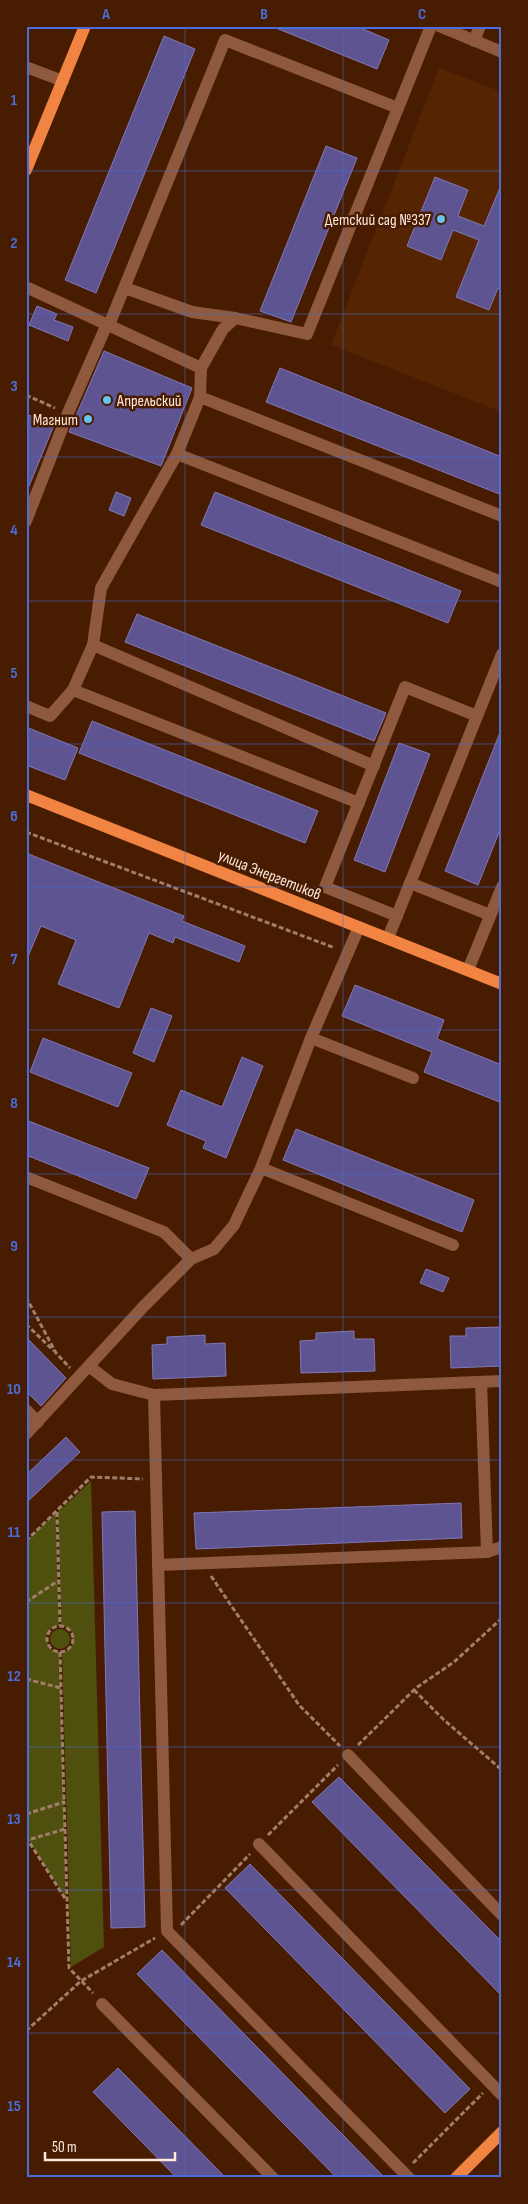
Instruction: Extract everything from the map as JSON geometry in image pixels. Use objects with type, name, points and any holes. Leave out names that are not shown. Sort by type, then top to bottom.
[{"type":"main road","points":[[26,170],[85,26]]},
{"type":"main road","name":"улица Энергетиков","points":[[26,795],[502,984]]},
{"type":"main road","points":[[456,2178],[502,2132]]},
{"type":"street","points":[[125,288],[192,312],[235,318],[307,334],[431,26]]},
{"type":"street","points":[[439,26],[502,52]]},
{"type":"street","points":[[474,41],[480,26]]},
{"type":"street","points":[[26,521],[68,414],[125,288],[225,40],[398,108]]},
{"type":"street","points":[[26,67],[63,81]]},
{"type":"street","points":[[26,288],[201,368]]},
{"type":"street","points":[[26,706],[50,716],[73,690],[93,645],[101,588],[178,454],[200,397],[201,368],[224,329],[235,318]]},
{"type":"street","points":[[200,397],[502,516]]},
{"type":"street","points":[[178,454],[502,582]]},
{"type":"street","points":[[93,645],[374,766]]},
{"type":"street","points":[[388,938],[502,654]]},
{"type":"street","points":[[397,916],[325,888],[405,687],[477,716]]},
{"type":"street","points":[[73,690],[359,803]]},
{"type":"street","points":[[410,883],[490,915]]},
{"type":"street","points":[[468,970],[502,887]]},
{"type":"street","points":[[26,1434],[90,1367],[144,1306],[191,1259],[214,1249],[234,1225],[261,1168],[311,1038],[359,927]]},
{"type":"street","points":[[311,1038],[413,1078]]},
{"type":"street","points":[[261,1168],[453,1245]]},
{"type":"street","points":[[26,1177],[164,1232],[191,1259]]},
{"type":"street","points":[[90,1367],[112,1384],[154,1394],[502,1381]]},
{"type":"street","points":[[481,1382],[487,1552]]},
{"type":"street","points":[[154,1394],[169,1933],[406,2175]]},
{"type":"street","points":[[26,1410],[38,1422]]},
{"type":"street","points":[[158,1565],[487,1552],[502,1547]]},
{"type":"street","points":[[348,1755],[502,1915]]},
{"type":"street","points":[[259,1844],[502,2095]]},
{"type":"street","points":[[102,2004],[273,2178]]},
{"type":"path","points":[[26,395],[68,414]]},
{"type":"path","points":[[26,832],[347,953]]},
{"type":"path","points":[[26,1296],[56,1353]]},
{"type":"path","points":[[26,1324],[79,1378]]},
{"type":"path","points":[[26,1541],[91,1477],[156,1480]]},
{"type":"path","points":[[57,1511],[60,1626]]},
{"type":"path","points":[[202,1563],[299,1705],[348,1755]]},
{"type":"path","points":[[26,1602],[58,1581]]},
{"type":"path","points":[[26,2031],[81,1981],[169,1933],[414,1690],[454,1662],[502,1618]]},
{"type":"path","points":[[60,1626],[69,1630],[72,1641],[66,1650],[60,1652],[50,1648],[47,1637],[53,1628],[60,1626]]},
{"type":"path","points":[[60,1652],[69,1968],[102,2004]]},
{"type":"path","points":[[26,1679],[61,1688]]},
{"type":"path","points":[[414,1690],[444,1720],[502,1770]]},
{"type":"path","points":[[26,1814],[64,1802]]},
{"type":"path","points":[[65,1829],[27,1839],[67,1902]]},
{"type":"path","points":[[406,2175],[492,2085]]},
{"type":"shaded area","name":"Детский сад №337","points":[[439,68],[502,92],[502,412],[331,345]]},
{"type":"shaded area","points":[[91,1481],[104,1947],[71,1967],[62,1652],[69,1649],[73,1643],[73,1636],[70,1629],[61,1625],[58,1512]]},
{"type":"shaded area","points":[[56,1512],[59,1625],[52,1627],[46,1637],[49,1648],[60,1653],[66,1899],[26,1836],[26,1541]]},
{"type":"shaded area","points":[[60,1629],[67,1632],[70,1639],[67,1646],[60,1649],[53,1646],[50,1639],[53,1632]]},
{"type":"building","points":[[271,26],[356,26],[389,40],[377,69]]},
{"type":"building","points":[[164,36],[195,49],[96,293],[65,280]]},
{"type":"building","points":[[326,146],[357,158],[291,322],[260,311]]},
{"type":"building","points":[[435,177],[468,190],[458,216],[484,226],[502,183],[502,290],[498,288],[489,310],[456,297],[479,240],[453,230],[441,260],[407,246]]},
{"type":"building","points":[[37,306],[57,314],[54,320],[73,327],[68,341],[29,325]]},
{"type":"building","points":[[104,351],[192,388],[161,466],[69,432]]},
{"type":"building","points":[[280,368],[502,457],[502,495],[266,402]]},
{"type":"building","points":[[26,414],[54,425],[27,491],[26,491]]},
{"type":"building","points":[[116,492],[131,498],[124,516],[109,510]]},
{"type":"building","points":[[215,492],[461,591],[448,623],[201,525]]},
{"type":"building","points":[[137,614],[386,713],[374,741],[125,642]]},
{"type":"building","points":[[92,721],[318,811],[305,843],[79,753]]},
{"type":"building","points":[[26,727],[78,748],[65,780],[26,765]]},
{"type":"building","points":[[501,730],[502,825],[478,885],[445,871]]},
{"type":"building","points":[[399,743],[430,754],[385,872],[354,860]]},
{"type":"building","points":[[26,853],[184,916],[182,921],[245,946],[239,962],[175,937],[173,943],[149,933],[119,1008],[58,984],[76,940],[41,926],[26,961]]},
{"type":"building","points":[[355,985],[444,1020],[437,1039],[502,1065],[502,1103],[424,1072],[432,1052],[342,1016]]},
{"type":"building","points":[[151,1008],[172,1016],[154,1062],[133,1053]]},
{"type":"building","points":[[43,1038],[132,1073],[118,1107],[30,1072]]},
{"type":"building","points":[[242,1057],[263,1066],[226,1158],[203,1148],[206,1141],[167,1125],[181,1090],[222,1107]]},
{"type":"building","points":[[26,1120],[149,1168],[136,1199],[26,1155]]},
{"type":"building","points":[[296,1129],[474,1200],[462,1232],[283,1160]]},
{"type":"building","points":[[426,1269],[449,1278],[443,1292],[420,1283]]},
{"type":"building","points":[[502,1327],[502,1366],[451,1368],[450,1336],[466,1336],[466,1328]]},
{"type":"building","points":[[354,1331],[354,1339],[374,1339],[375,1371],[301,1373],[300,1341],[316,1340],[316,1333]]},
{"type":"building","points":[[205,1335],[205,1344],[225,1343],[226,1376],[153,1379],[152,1345],[167,1344],[167,1337]]},
{"type":"building","points":[[26,1337],[66,1378],[41,1406],[26,1391]]},
{"type":"building","points":[[66,1437],[80,1452],[26,1503],[26,1475]]},
{"type":"building","points":[[461,1503],[462,1538],[196,1549],[194,1513]]},
{"type":"building","points":[[135,1511],[145,1927],[111,1928],[102,1512]]},
{"type":"building","points":[[339,1777],[502,1942],[502,1996],[312,1802]]},
{"type":"building","points":[[250,1864],[470,2089],[445,2113],[225,1888]]},
{"type":"building","points":[[162,1950],[385,2178],[337,2178],[137,1974]]},
{"type":"building","points":[[118,2068],[226,2178],[177,2178],[93,2092]]},
{"type":"place","name":"Детский сад №337","points":[[441,219]]},
{"type":"place","name":"Апрельский","points":[[107,400]]},
{"type":"place","name":"Магнит","points":[[88,419]]}]
